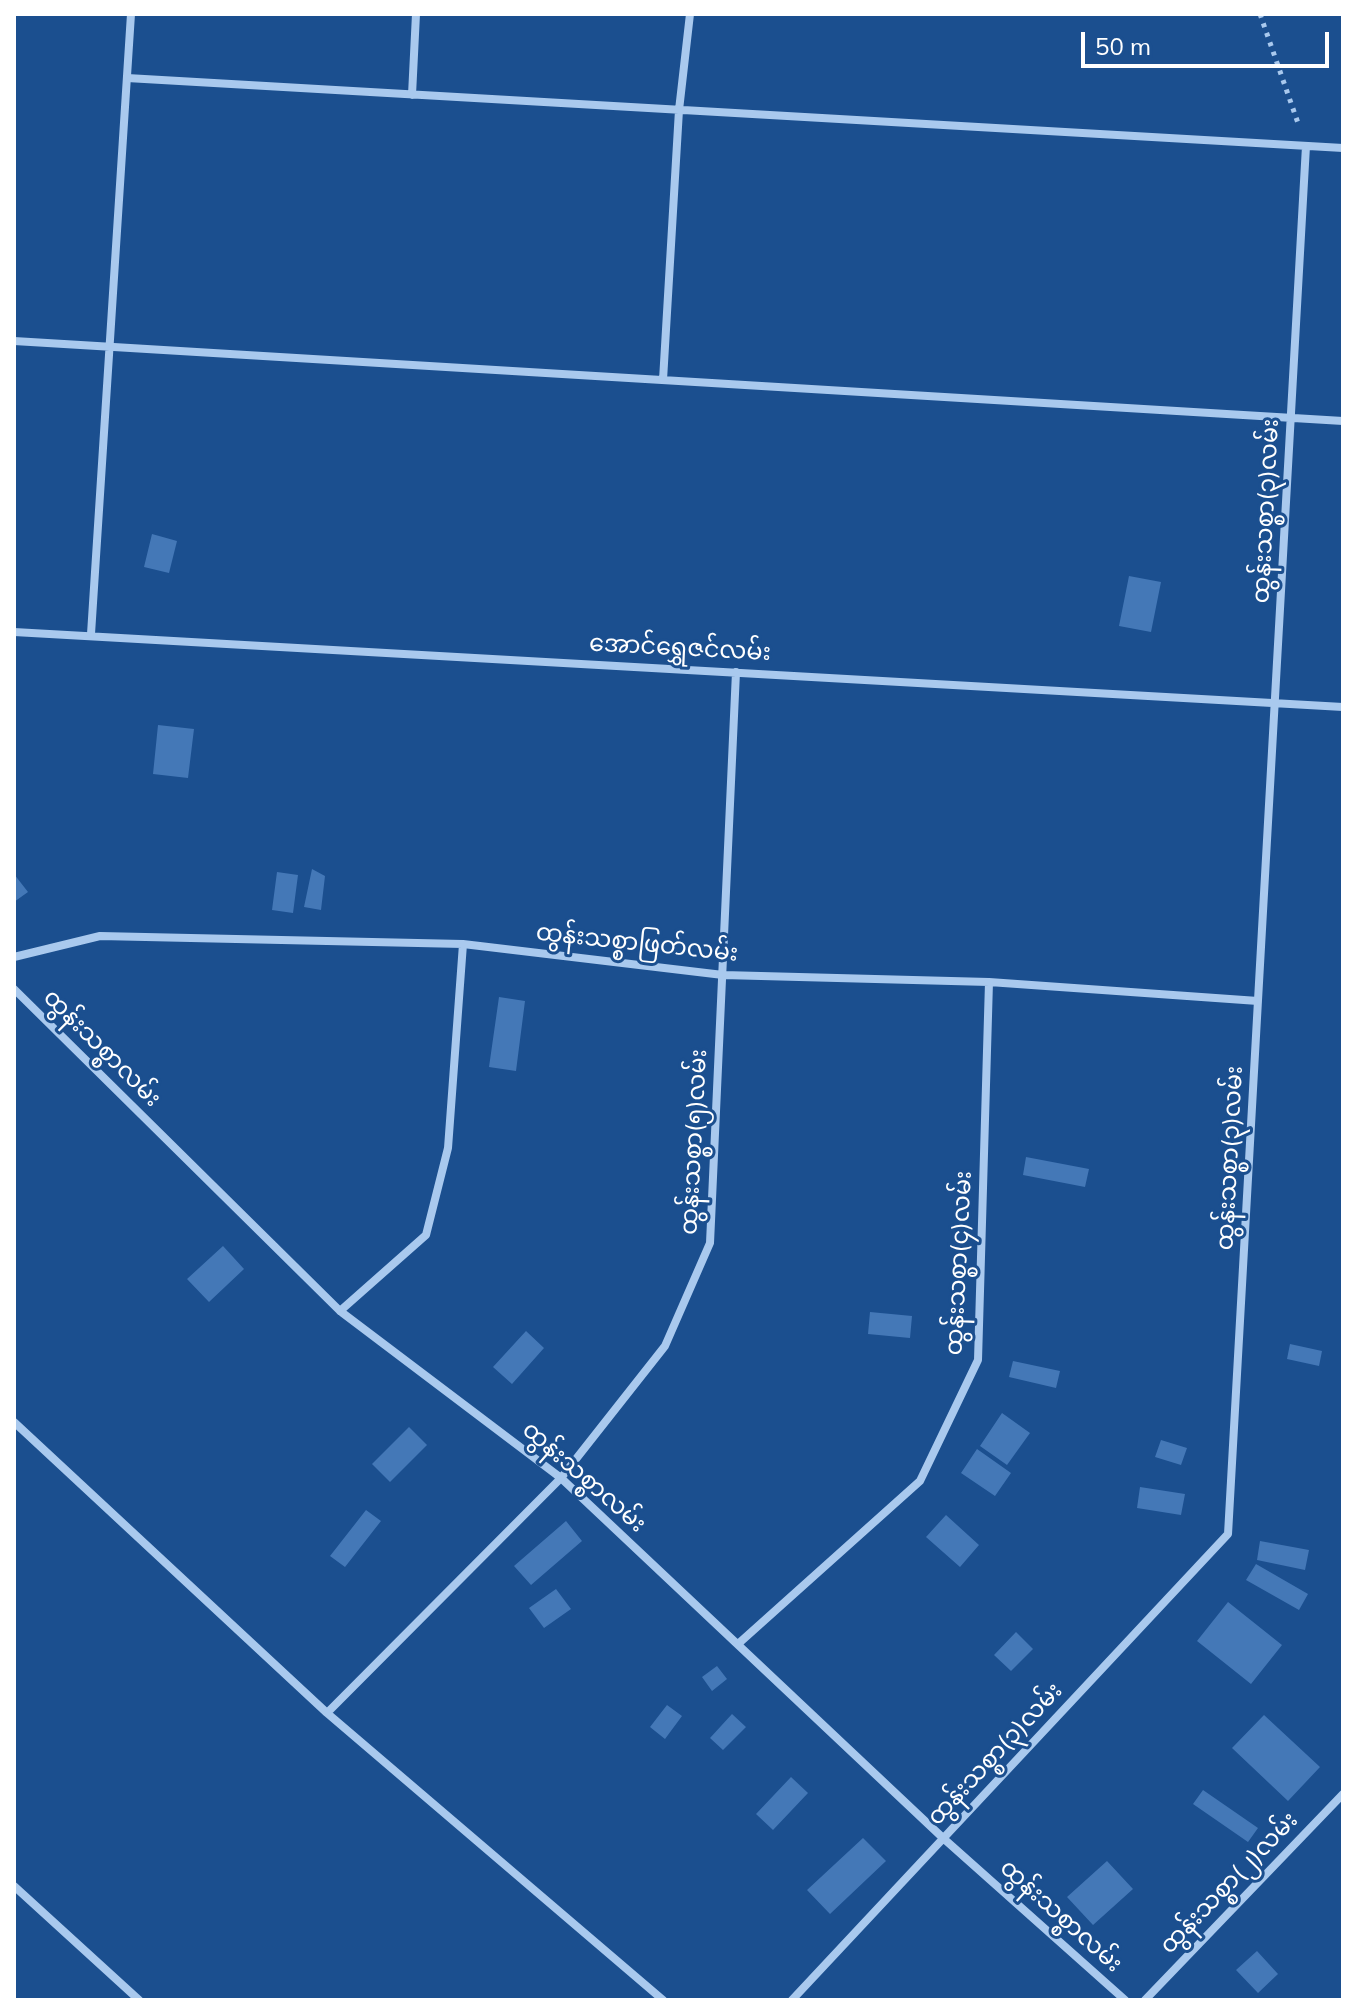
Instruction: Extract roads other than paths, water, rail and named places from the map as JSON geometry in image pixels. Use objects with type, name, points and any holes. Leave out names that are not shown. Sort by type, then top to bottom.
[{"type":"street","points":[[91,634],[131,14]]},
{"type":"street","points":[[412,95],[416,14]]},
{"type":"street","points":[[663,380],[679,110],[690,14]]},
{"type":"street","points":[[127,78],[1343,148]]},
{"type":"street","name":"ထွန်းသစ္စာ(၃)လမ်း","points":[[792,2000],[1228,1534],[1306,146]]},
{"type":"street","points":[[14,341],[1343,421]]},
{"type":"street","name":"အောင်ရွှေဇင်လမ်း","points":[[14,632],[1343,707]]},
{"type":"street","name":"ထွန်းသစ္စာ(၅)လမ်း","points":[[327,1713],[561,1478],[665,1346],[710,1243],[736,672]]},
{"type":"street","name":"ထွန်းသစ္စာဖြတ်လမ်း","points":[[14,957],[100,936],[463,944],[723,975],[989,982],[1258,1001]]},
{"type":"street","points":[[340,1311],[426,1235],[448,1148],[463,944]]},
{"type":"street","name":"ထွန်းသစ္စာ(၄)လမ်း","points":[[738,1644],[920,1481],[978,1360],[989,982]]},
{"type":"street","name":"ထွန်းသစ္စာလမ်း","points":[[14,989],[340,1311],[561,1478],[943,1838],[1125,2000]]},
{"type":"street","points":[[14,1422],[327,1713],[663,2000]]},
{"type":"street","name":"ထွန်းသစ္စာ(၂)လမ်း","points":[[1145,2000],[1343,1794]]},
{"type":"street","points":[[14,1886],[139,2000]]}]
